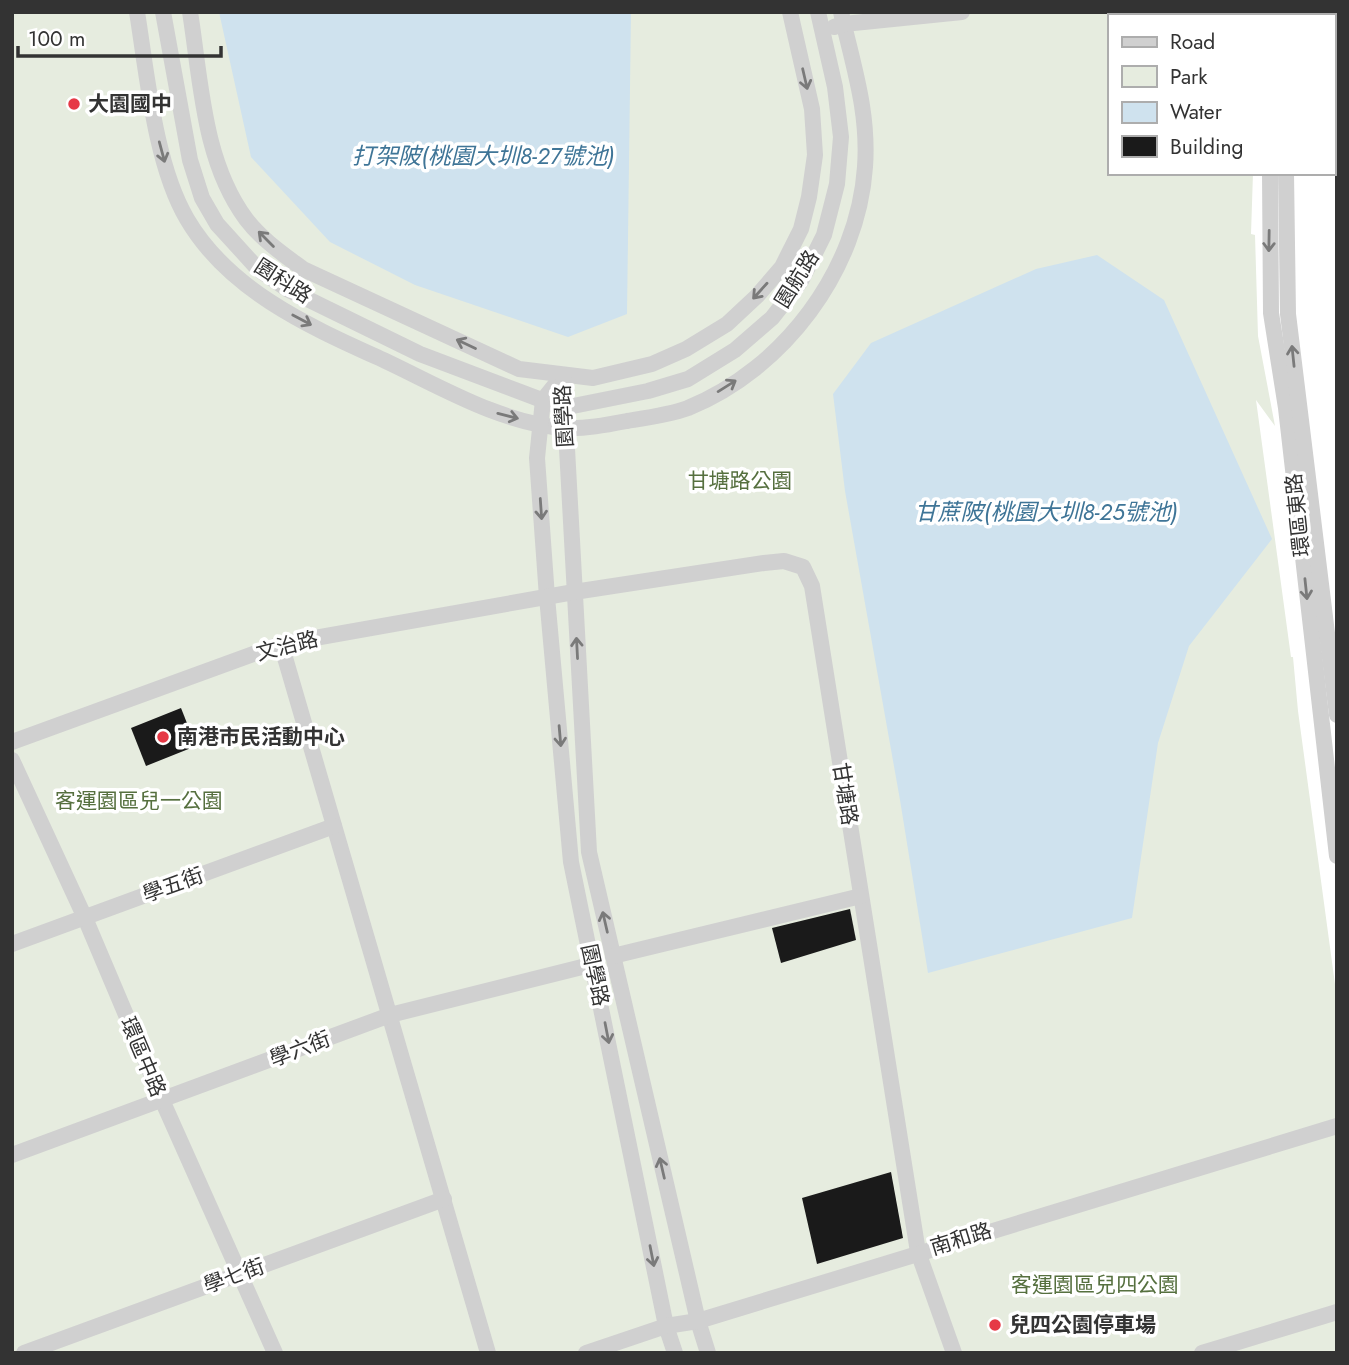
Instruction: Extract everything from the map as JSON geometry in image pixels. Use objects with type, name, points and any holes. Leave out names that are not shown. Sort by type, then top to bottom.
[{"type":"street","points":[[137,12],[155,124],[172,188],[187,219],[228,269],[271,303],[345,343],[499,414],[564,428],[600,426],[648,417],[685,409],[706,399],[753,369],[779,346],[819,299],[841,259],[860,207],[865,168],[866,125],[861,89],[843,18]]},
{"type":"street","name":"園科路","points":[[163,12],[187,147],[202,198],[217,224],[258,269],[287,289],[420,354],[563,408]]},
{"type":"street","points":[[190,12],[209,131],[218,166],[247,220],[273,247],[303,269],[519,369],[593,378],[652,364],[686,349],[727,324],[757,296],[782,267],[801,229],[815,155],[812,109],[790,12]]},
{"type":"street","name":"園航路","points":[[563,408],[648,391],[688,379],[735,350],[772,318],[801,281],[824,235],[837,184],[841,137],[835,87],[818,12]]},
{"type":"street","points":[[822,31],[843,18],[962,12]]},
{"type":"street","name":"環區東路","points":[[1270,175],[1271,313],[1286,408],[1337,856]]},
{"type":"street","name":"環區東路","points":[[1286,175],[1288,314],[1336,706]]},
{"type":"street","name":"園學路","points":[[563,375],[543,400],[537,458],[571,862],[666,1325],[675,1353]]},
{"type":"street","name":"園學路","points":[[563,375],[589,852],[698,1321],[708,1353]]},
{"type":"street","name":"甘塘路","points":[[574,592],[764,563],[784,561],[803,567],[812,586],[918,1252],[954,1353]]},
{"type":"street","name":"文治路","points":[[12,742],[281,644],[574,592]]},
{"type":"street","points":[[281,644],[488,1353]]},
{"type":"street","name":"環區中路","points":[[12,760],[85,918],[162,1100],[275,1353]]},
{"type":"street","name":"學五街","points":[[12,944],[334,826]]},
{"type":"street","points":[[613,956],[860,896]]},
{"type":"street","name":"學六街","points":[[12,1155],[390,1015],[593,964]]},
{"type":"street","name":"南和路","points":[[586,1353],[666,1325],[698,1321],[1337,1126]]},
{"type":"street","name":"學七街","points":[[23,1353],[444,1199]]},
{"type":"street","points":[[1202,1353],[1337,1312]]},
{"type":"green space","points":[[12,12],[1257,12],[1108,14],[1108,175],[1253,175],[1251,234],[1255,235],[1258,336],[1275,426],[1256,400],[1293,657],[1337,999],[1337,1353],[12,1353]]},
{"type":"water","name":"打架陂(桃園大圳8-27號池)","points":[[219,12],[631,12],[627,314],[568,337],[415,285],[330,242],[251,157]]},
{"type":"water","name":"甘蔗陂(桃園大圳8-25號池)","points":[[1097,255],[1164,300],[1272,539],[1189,646],[1158,743],[1132,918],[928,973],[845,491],[833,394],[871,343],[1036,269]]},
{"type":"building","name":"南港市民活動中心","points":[[181,708],[196,746],[146,766],[131,728]]},
{"type":"building","points":[[850,909],[856,940],[781,963],[772,928]]},
{"type":"building","points":[[891,1172],[903,1238],[817,1264],[802,1198]]},
{"type":"place","name":"大園國中","points":[[74,104]]},
{"type":"place","name":"南港市民活動中心","points":[[163,737]]},
{"type":"place","name":"兒四公園停車場","points":[[995,1325]]},
{"type":"park label","name":"甘塘路公園","points":[[740,481]]},
{"type":"park label","name":"客運園區兒一公園","points":[[139,801]]},
{"type":"park label","name":"客運園區兒四公園","points":[[1095,1285]]}]
